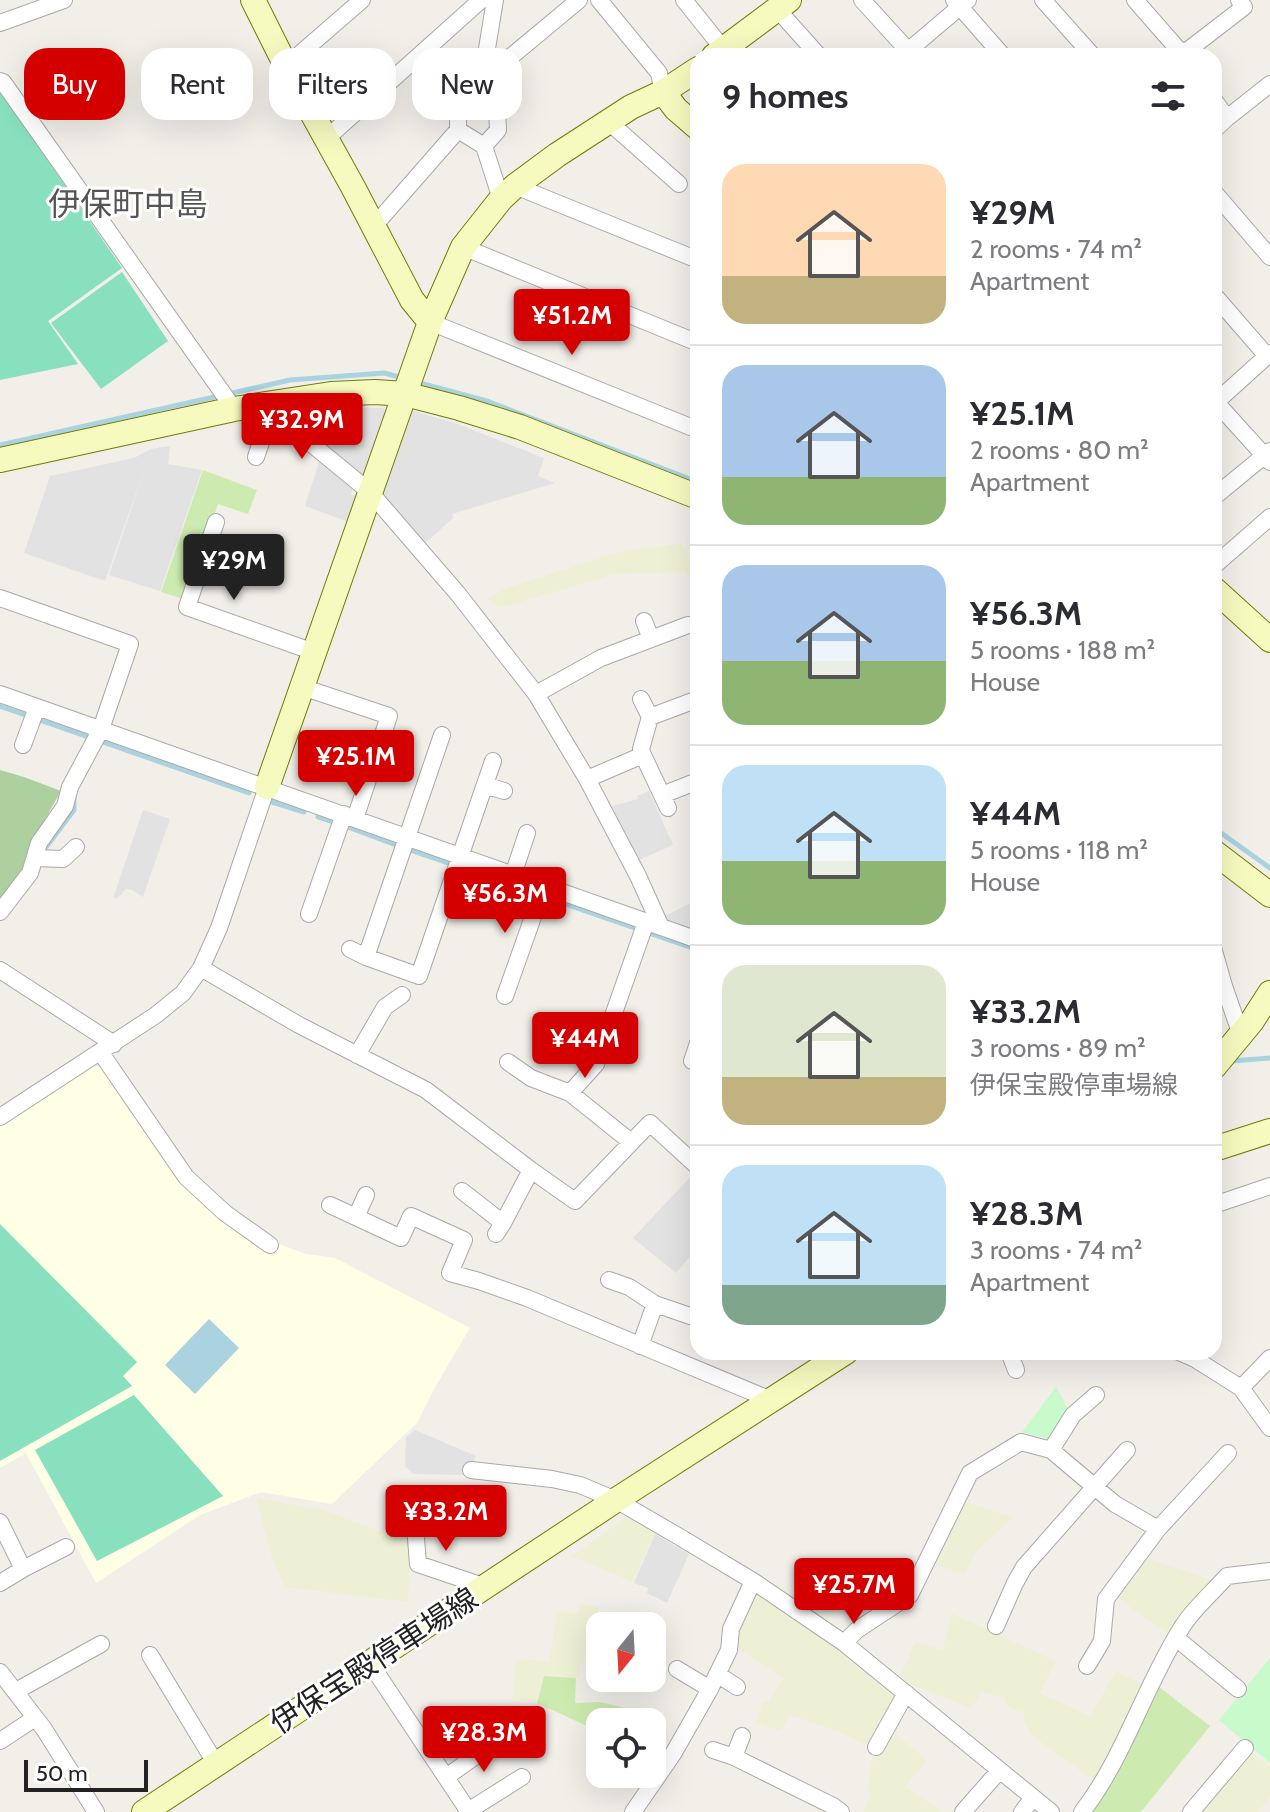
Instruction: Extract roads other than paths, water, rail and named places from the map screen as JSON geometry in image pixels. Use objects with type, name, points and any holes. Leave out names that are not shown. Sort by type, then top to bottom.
[{"type":"street","points":[[0,23],[64,0]]},
{"type":"street","points":[[253,0],[277,48]]},
{"type":"street","points":[[327,138],[481,0]]},
{"type":"street","points":[[488,48],[495,0]]},
{"type":"street","points":[[522,50],[579,0]]},
{"type":"street","points":[[599,0],[659,73],[663,92],[690,121]]},
{"type":"street","points":[[684,0],[718,48]]},
{"type":"street","points":[[862,0],[903,48]]},
{"type":"street","points":[[1043,0],[1086,48]]},
{"type":"street","points":[[1135,0],[1178,48]]},
{"type":"street","points":[[1193,48],[1244,7],[1239,0]]},
{"type":"street","points":[[306,48],[360,1]]},
{"type":"street","points":[[914,48],[961,2],[997,48]]},
{"type":"street","points":[[728,48],[783,4],[813,48]]},
{"type":"street","points":[[0,1117],[156,1015],[183,993],[201,968],[219,928],[430,322],[463,247],[508,193],[535,170],[631,107],[663,92],[690,74]]},
{"type":"street","points":[[0,81],[234,409]]},
{"type":"street","points":[[1222,123],[1270,84]]},
{"type":"street","points":[[1222,111],[1227,118]]},
{"type":"street","points":[[317,120],[412,300],[430,322],[690,427]]},
{"type":"street","points":[[374,226],[458,130],[458,120]]},
{"type":"street","points":[[484,146],[498,130],[498,120]]},
{"type":"street","points":[[609,122],[679,184]]},
{"type":"street","points":[[458,130],[484,146],[508,193],[690,257]]},
{"type":"street","points":[[665,171],[677,158]]},
{"type":"street","points":[[1222,201],[1270,257]]},
{"type":"street","points":[[463,247],[690,340]]},
{"type":"street","points":[[1222,304],[1269,354],[1222,395]]},
{"type":"street","points":[[0,460],[234,409],[331,394],[375,392],[405,394],[520,427],[690,494]]},
{"type":"street","points":[[256,457],[279,404]]},
{"type":"street","points":[[279,404],[286,423],[370,492],[458,594],[536,694],[587,779],[638,876],[653,924],[596,1064],[570,1093]]},
{"type":"street","points":[[1222,408],[1268,456],[1222,491]]},
{"type":"street","points":[[1222,559],[1270,517]]},
{"type":"street","points":[[216,522],[187,607],[314,652]]},
{"type":"street","points":[[1222,596],[1270,640]]},
{"type":"street","points":[[0,598],[130,644],[101,729],[70,787],[65,806],[39,843],[30,873],[0,912]]},
{"type":"street","points":[[644,621],[651,639]]},
{"type":"street","points":[[536,694],[601,658],[688,625]]},
{"type":"street","points":[[302,687],[389,716],[309,914]]},
{"type":"street","points":[[0,694],[267,787],[345,821],[407,837],[690,937]]},
{"type":"street","points":[[641,699],[650,717],[641,749],[665,802],[690,786]]},
{"type":"street","points":[[650,717],[690,702]]},
{"type":"street","points":[[23,745],[37,707]]},
{"type":"street","points":[[442,735],[427,761],[407,837],[358,953],[419,976],[493,761]]},
{"type":"street","points":[[587,779],[643,755]]},
{"type":"street","points":[[485,785],[504,791]]},
{"type":"street","points":[[513,875],[527,833]]},
{"type":"street","points":[[35,858],[63,859],[76,847]]},
{"type":"street","points":[[1222,858],[1270,895]]},
{"type":"street","points":[[505,996],[544,886]]},
{"type":"street","points":[[201,968],[299,1025],[426,1090],[575,1201],[650,1123],[690,1160]]},
{"type":"street","points":[[0,970],[107,1048],[186,1177],[225,1213],[270,1245]]},
{"type":"street","points":[[1222,979],[1241,1035]]},
{"type":"street","points":[[1222,1056],[1270,993]]},
{"type":"street","points":[[357,1055],[385,1007],[402,995]]},
{"type":"street","points":[[508,1062],[531,1078],[570,1093],[631,1142]]},
{"type":"street","points":[[1222,1146],[1270,1131]]},
{"type":"street","points":[[462,1190],[500,1228],[531,1170]]},
{"type":"street","points":[[1222,1202],[1270,1186]]},
{"type":"street","points":[[356,1217],[366,1195]]},
{"type":"street","points":[[330,1205],[401,1238],[411,1216],[464,1240],[450,1273],[527,1298],[771,1400]]},
{"type":"street","points":[[609,1280],[629,1287],[655,1304],[690,1316]]},
{"type":"street","points":[[527,1298],[533,1282]]},
{"type":"street","points":[[640,1346],[655,1304]]},
{"type":"street","points":[[1241,1388],[1270,1358]]},
{"type":"street","name":"伊保宝殿停車場線","points":[[144,1812],[834,1360]]},
{"type":"street","points":[[1012,1360],[1016,1370]]},
{"type":"street","points":[[1197,1360],[1241,1388],[1270,1428]]},
{"type":"street","points":[[1051,1450],[1073,1415],[1096,1395]]},
{"type":"street","points":[[844,1643],[857,1630],[910,1595],[970,1473],[1021,1442],[1051,1450],[1115,1504],[1158,1529]]},
{"type":"street","points":[[996,1626],[1013,1609],[1015,1583],[1029,1549],[1094,1487],[1127,1450]]},
{"type":"street","points":[[1087,1666],[1108,1643],[1106,1599],[1210,1461],[1228,1453]]},
{"type":"street","points":[[471,1470],[552,1479],[580,1485],[616,1500],[753,1581],[844,1643],[1051,1812]]},
{"type":"street","points":[[414,1513],[418,1564],[486,1587]]},
{"type":"street","points":[[0,1522],[23,1569]]},
{"type":"street","points":[[0,1583],[66,1547]]},
{"type":"street","points":[[1082,1812],[1107,1773],[1184,1624],[1227,1576],[1270,1571]]},
{"type":"street","points":[[633,1812],[673,1754],[714,1682],[729,1650],[731,1629],[753,1581]]},
{"type":"street","points":[[1176,1638],[1238,1689]]},
{"type":"street","points":[[16,1691],[101,1644]]},
{"type":"street","points":[[150,1655],[216,1764]]},
{"type":"street","points":[[370,1663],[468,1812],[522,1777]]},
{"type":"street","points":[[677,1669],[737,1687]]},
{"type":"street","points":[[0,1672],[44,1729],[96,1812]]},
{"type":"street","points":[[876,1747],[906,1693]]},
{"type":"street","points":[[0,1741],[35,1718]]},
{"type":"street","points":[[734,1757],[742,1736]]},
{"type":"street","points":[[446,1777],[497,1741],[520,1749]]},
{"type":"street","points":[[1191,1812],[1245,1748]]},
{"type":"street","points":[[713,1750],[734,1757],[841,1812]]},
{"type":"street","points":[[963,1812],[999,1771]]},
{"type":"street","points":[[1022,1812],[1033,1798]]},
{"type":"water","points":[[209,1319],[239,1348],[195,1394],[165,1365]]},
{"type":"waterway","points":[[0,445],[290,380],[384,373],[403,378]]},
{"type":"waterway","points":[[416,382],[487,401],[690,479]]},
{"type":"waterway","points":[[0,706],[249,793]]},
{"type":"waterway","points":[[44,850],[74,810],[74,798]]},
{"type":"waterway","points":[[272,802],[304,812]]},
{"type":"waterway","points":[[318,817],[336,823]]},
{"type":"waterway","points":[[345,826],[396,845]]},
{"type":"waterway","points":[[1222,834],[1270,868]]},
{"type":"waterway","points":[[410,850],[448,863]]},
{"type":"waterway","points":[[464,868],[473,871]]},
{"type":"waterway","points":[[503,882],[533,892]]},
{"type":"waterway","points":[[545,897],[690,947]]},
{"type":"waterway","points":[[1231,1061],[1270,1058]]},
{"type":"district","name":"伊保町中島","points":[[128,204]]}]
